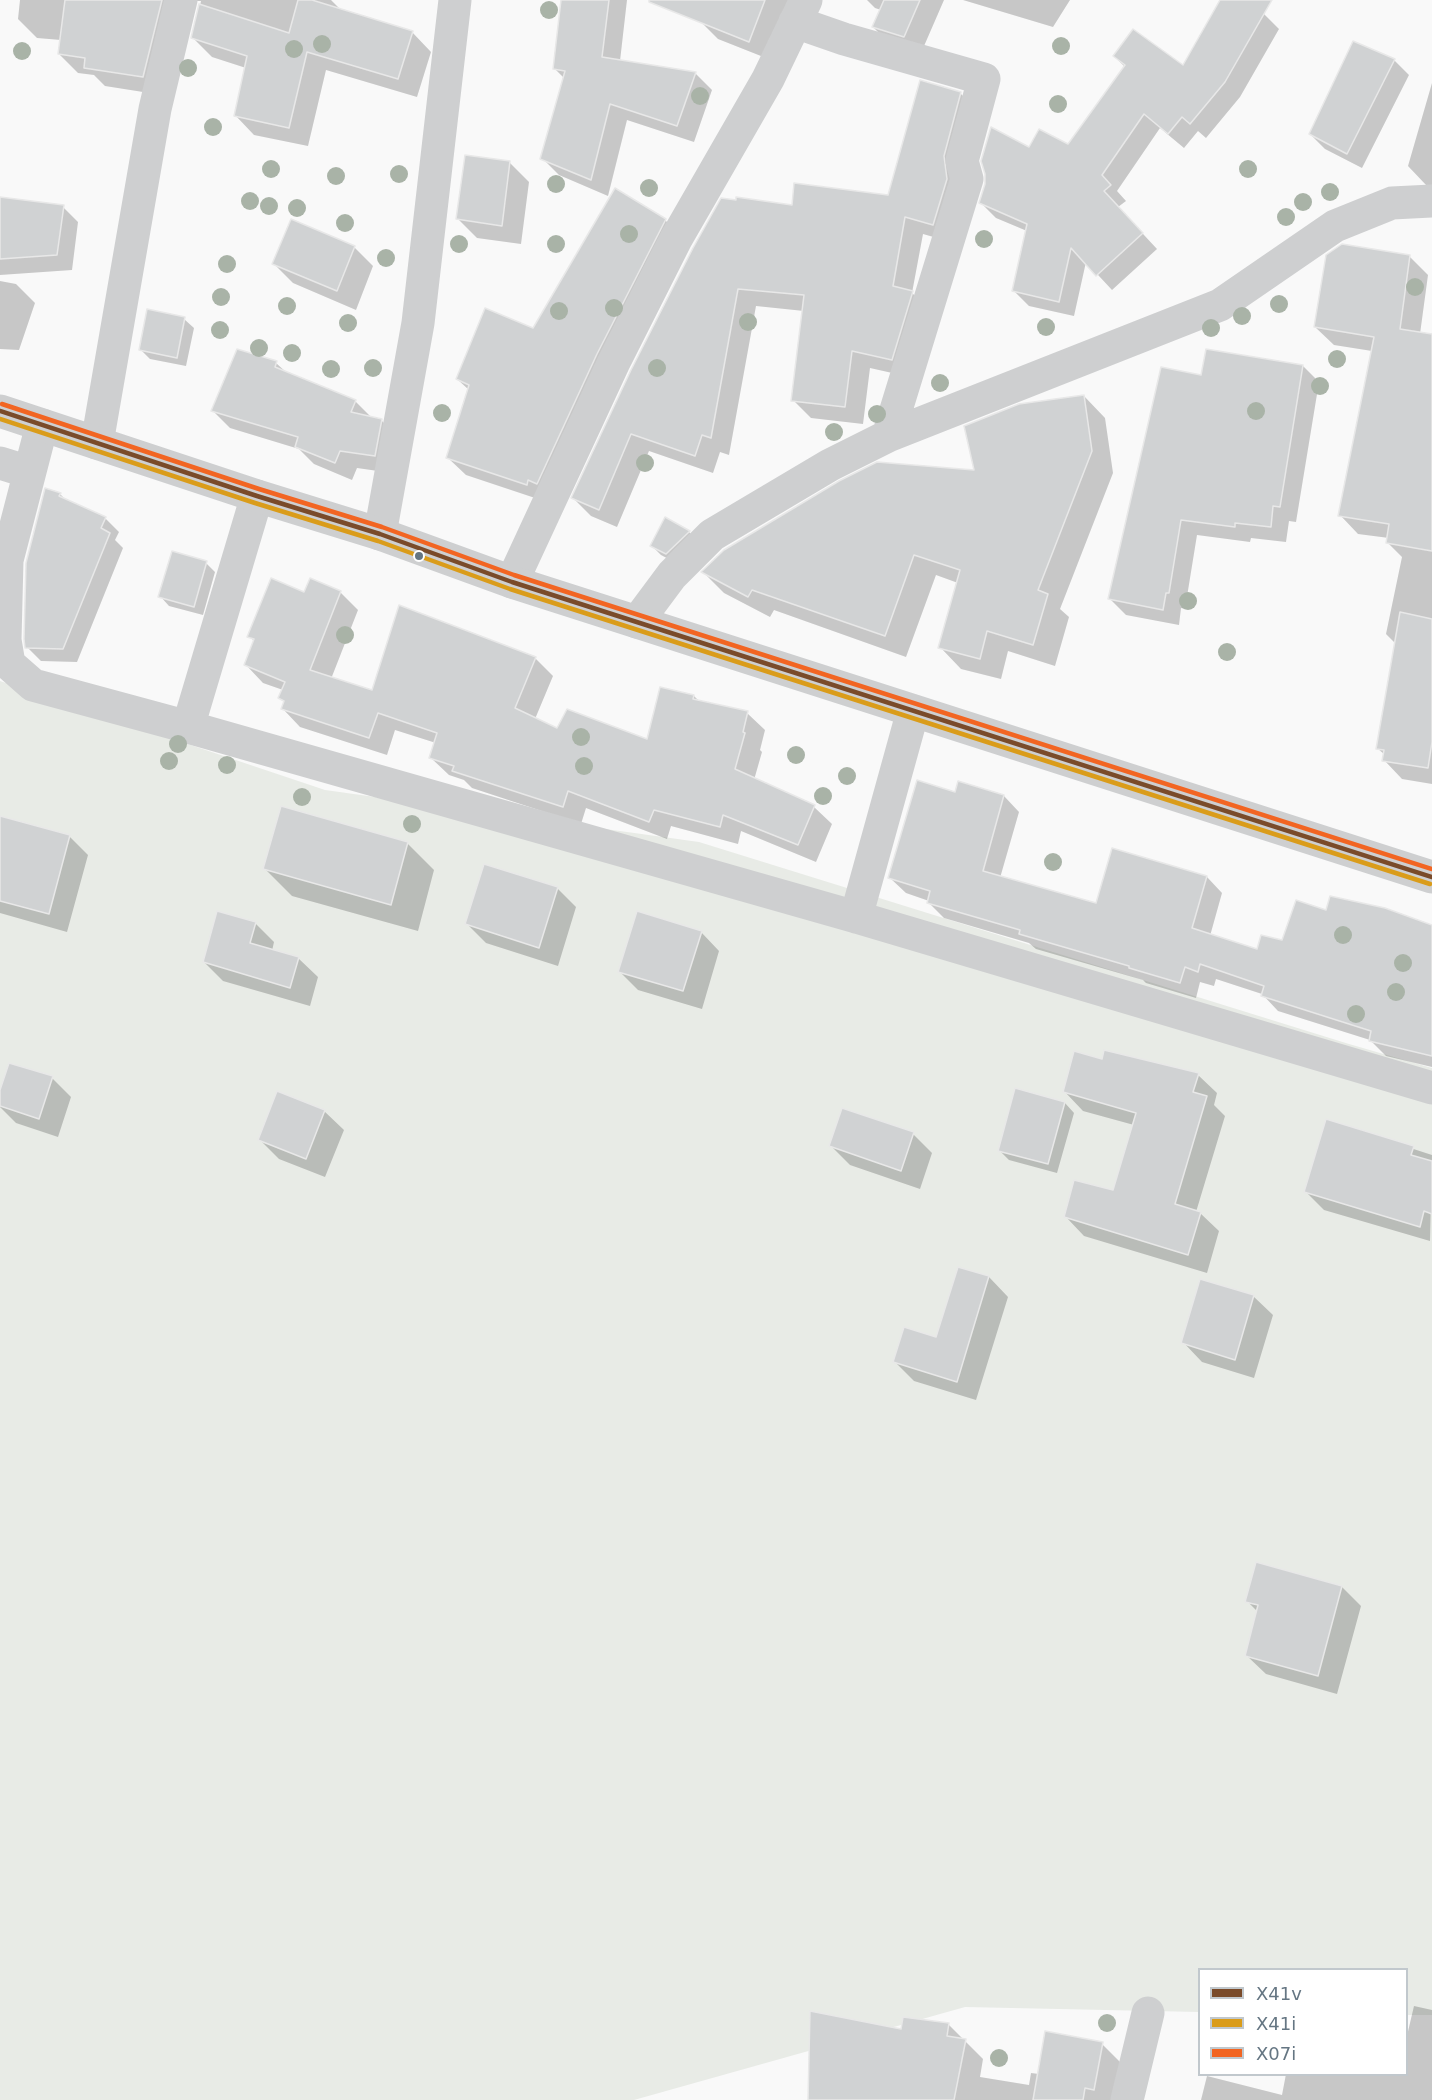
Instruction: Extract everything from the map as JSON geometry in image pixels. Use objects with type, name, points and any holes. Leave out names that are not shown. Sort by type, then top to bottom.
[{"type":"street","points":[[97,443],[155,109],[181,0]]},
{"type":"street","points":[[380,534],[418,323],[455,0]]},
{"type":"street","points":[[512,582],[614,362],[676,239],[768,79],[801,11],[844,39],[984,79],[962,161],[967,179],[888,436]]},
{"type":"street","points":[[637,622],[672,575],[712,535],[830,465],[888,436],[1220,305],[1335,226],[1392,203],[1432,201]]},
{"type":"street","points":[[0,411],[380,534],[512,582],[1432,877]]},
{"type":"street","points":[[42,424],[14,468],[4,640],[9,664],[33,685],[856,917],[1432,1089]]},
{"type":"street","points":[[188,727],[257,496]]},
{"type":"street","points":[[856,917],[913,711]]},
{"type":"street","points":[[1127,2100],[1148,2013]]},
{"type":"shaded area","points":[[0,681],[325,790],[699,842],[1432,1068],[1432,2015],[1408,2015],[1408,1968],[1198,1968],[1198,2012],[965,2007],[634,2100],[0,2100]]},
{"type":"building","points":[[65,0],[162,0],[143,77],[84,68],[85,58],[58,54]]},
{"type":"building","points":[[298,0],[312,0],[413,31],[398,79],[307,52],[289,128],[234,116],[247,56],[191,38],[199,4],[289,33]]},
{"type":"building","points":[[561,0],[609,0],[602,57],[696,72],[677,126],[610,104],[591,180],[540,159],[565,71],[553,69]]},
{"type":"building","points":[[649,0],[765,0],[749,42],[649,2]]},
{"type":"building","points":[[884,0],[920,0],[904,37],[872,27]]},
{"type":"building","points":[[1220,0],[1272,0],[1225,82],[1190,124],[1182,117],[1168,134],[1144,114],[1102,175],[1111,185],[1104,191],[1143,233],[1096,276],[1071,248],[1059,302],[1012,291],[1027,224],[979,203],[985,184],[981,161],[991,127],[1029,147],[1039,129],[1068,144],[1125,65],[1113,56],[1133,29],[1183,65]]},
{"type":"building","points":[[1353,41],[1395,59],[1347,154],[1309,134]]},
{"type":"building","points":[[920,80],[961,92],[944,156],[947,179],[933,225],[905,217],[893,286],[913,291],[892,360],[852,351],[845,407],[791,401],[804,295],[738,289],[711,438],[702,435],[695,456],[631,434],[599,510],[571,498],[631,370],[721,198],[736,200],[736,197],[792,205],[794,183],[888,195]]},
{"type":"building","points":[[465,155],[510,161],[502,226],[456,219]]},
{"type":"building","points":[[615,188],[666,219],[597,354],[537,484],[528,480],[527,485],[446,458],[469,385],[456,379],[485,308],[533,328]]},
{"type":"building","points":[[0,197],[64,205],[57,255],[0,259]]},
{"type":"building","points":[[291,219],[355,246],[337,291],[272,264]]},
{"type":"building","points":[[1342,244],[1410,255],[1400,329],[1432,334],[1432,551],[1386,543],[1389,524],[1338,516],[1374,337],[1314,327],[1326,255]]},
{"type":"building","points":[[147,309],[185,317],[177,358],[139,350]]},
{"type":"building","points":[[237,349],[277,361],[275,367],[356,400],[351,412],[382,419],[375,456],[340,451],[335,463],[295,447],[298,437],[211,411]]},
{"type":"building","points":[[1206,349],[1303,365],[1280,507],[1273,506],[1271,527],[1235,523],[1235,527],[1181,520],[1169,593],[1166,593],[1163,610],[1108,599],[1161,367],[1201,375]]},
{"type":"building","points":[[1084,395],[1092,451],[1038,590],[1048,594],[1033,645],[987,631],[980,659],[938,648],[960,570],[914,555],[885,636],[752,590],[748,597],[701,572],[724,550],[839,481],[877,462],[974,470],[964,426],[1019,404]]},
{"type":"building","points":[[45,488],[61,493],[59,496],[106,517],[101,528],[110,533],[63,649],[25,648],[26,563]]},
{"type":"building","points":[[665,517],[690,531],[666,554],[650,546]]},
{"type":"building","points":[[172,551],[207,561],[194,607],[158,597]]},
{"type":"building","points":[[271,578],[304,592],[310,578],[341,591],[310,670],[372,690],[399,605],[536,657],[515,708],[557,728],[567,709],[647,739],[660,687],[694,695],[693,699],[748,711],[743,732],[745,733],[735,769],[815,805],[798,845],[723,815],[720,827],[654,810],[649,822],[568,791],[563,807],[452,771],[454,766],[429,758],[437,733],[378,713],[369,738],[281,709],[284,701],[278,698],[285,682],[244,665],[254,639],[247,637]]},
{"type":"building","points":[[1400,612],[1432,619],[1432,742],[1428,768],[1382,761],[1384,750],[1376,749]]},
{"type":"building","points":[[917,780],[955,792],[958,781],[1004,795],[983,871],[1096,903],[1112,848],[1207,876],[1192,928],[1257,949],[1261,935],[1282,940],[1296,900],[1326,910],[1330,896],[1385,908],[1432,925],[1432,1056],[1369,1041],[1371,1031],[1261,996],[1264,986],[1200,964],[1198,972],[1185,967],[1180,983],[1019,934],[1020,930],[927,903],[930,891],[888,878]]},
{"type":"building","points":[[281,806],[408,842],[391,905],[263,869]]},
{"type":"building","points":[[0,816],[70,835],[49,914],[0,901]]},
{"type":"building","points":[[484,864],[558,887],[539,948],[465,924]]},
{"type":"building","points":[[217,911],[256,922],[250,943],[299,957],[290,988],[203,962]]},
{"type":"building","points":[[637,911],[702,931],[683,991],[618,972]]},
{"type":"building","points":[[1104,1050],[1199,1073],[1193,1092],[1207,1096],[1175,1204],[1201,1212],[1188,1255],[1064,1217],[1074,1180],[1113,1190],[1136,1113],[1063,1092],[1074,1051],[1102,1059]]},
{"type":"building","points":[[9,1063],[53,1076],[39,1119],[0,1106],[0,1090]]},
{"type":"building","points":[[1015,1088],[1065,1102],[1048,1164],[998,1151]]},
{"type":"building","points":[[277,1091],[325,1110],[306,1159],[258,1140]]},
{"type":"building","points":[[842,1108],[914,1132],[901,1171],[829,1146]]},
{"type":"building","points":[[1326,1119],[1414,1146],[1411,1155],[1432,1161],[1432,1214],[1424,1211],[1420,1227],[1304,1192]]},
{"type":"building","points":[[958,1267],[989,1276],[957,1382],[893,1362],[904,1327],[936,1337]]},
{"type":"building","points":[[1200,1279],[1254,1295],[1235,1360],[1181,1343]]},
{"type":"building","points":[[1256,1562],[1342,1586],[1318,1676],[1245,1656],[1258,1605],[1245,1602]]},
{"type":"building","points":[[810,2011],[901,2029],[903,2017],[949,2023],[947,2036],[966,2039],[954,2100],[808,2100]]},
{"type":"building","points":[[1045,2031],[1103,2042],[1094,2090],[1085,2088],[1083,2100],[1033,2100]]},
{"type":"transit line","name":"X07i","points":[[2,404],[382,527],[514,575],[1432,869]]},
{"type":"transit line","name":"X41v","points":[[0,411],[380,534],[512,582],[1432,877]]},
{"type":"transit line","name":"X41i","points":[[0,419],[378,541],[510,589],[1430,884]]}]
